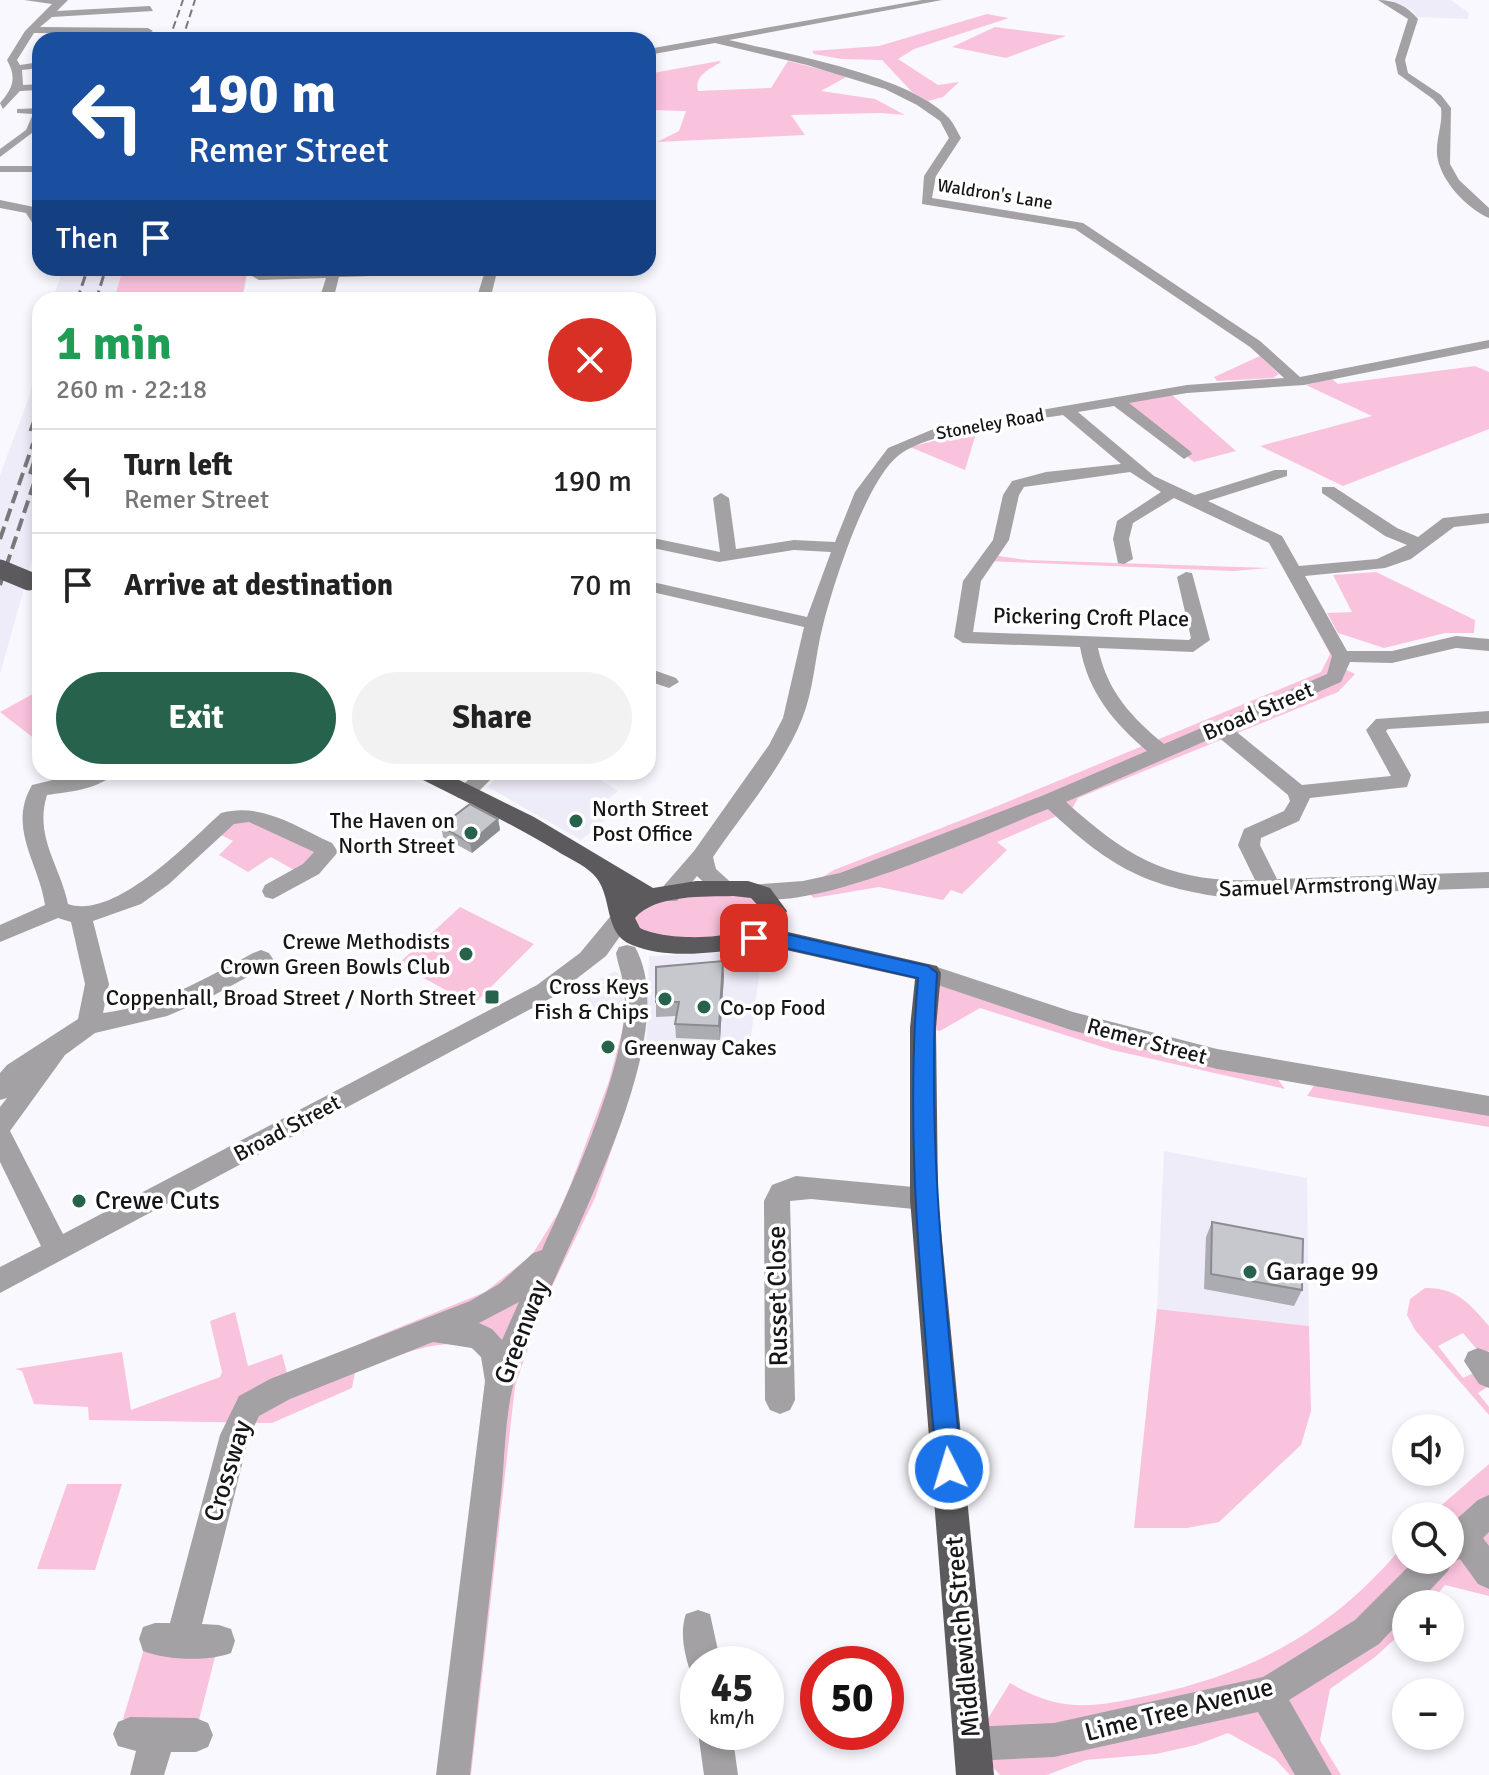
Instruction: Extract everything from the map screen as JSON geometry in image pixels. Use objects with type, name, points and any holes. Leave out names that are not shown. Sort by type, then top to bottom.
[{"type":"main road","points":[[0,569],[32,583]]},
{"type":"main road","points":[[440,780],[526,822],[604,871],[660,896]]},
{"type":"main road","points":[[604,871],[627,929],[638,939],[654,943]]},
{"type":"main road","points":[[622,918],[634,904],[660,896],[726,888],[757,891]]},
{"type":"main road","name":"Remer Street","points":[[757,891],[766,897],[791,935],[812,947]]},
{"type":"main road","points":[[754,938],[765,932],[775,914]]},
{"type":"main road","name":"Remer Street","points":[[654,943],[727,944],[754,938],[777,939],[928,973]]},
{"type":"main road","name":"Middlewich Street","points":[[928,973],[923,1028],[924,1199],[973,1760]]},
{"type":"street","points":[[656,51],[937,0]]},
{"type":"street","points":[[1383,0],[1406,11],[1413,19],[1400,60],[1403,74],[1437,97],[1446,108],[1442,151],[1448,174],[1463,192],[1489,214]]},
{"type":"street","points":[[27,1],[60,1]]},
{"type":"street","points":[[32,104],[2,106],[16,75],[28,33],[35,30],[60,1]]},
{"type":"street","points":[[50,14],[146,9]]},
{"type":"street","points":[[35,30],[67,32]]},
{"type":"street","points":[[132,32],[148,31]]},
{"type":"street","name":"Waldron's Lane","points":[[716,40],[874,81],[922,102],[954,129],[955,138],[930,176],[926,201],[1079,226],[1255,344],[1297,382]]},
{"type":"street","points":[[0,60],[16,75],[32,83]]},
{"type":"street","points":[[16,75],[32,68]]},
{"type":"street","points":[[21,111],[32,110]]},
{"type":"street","points":[[0,154],[32,130]]},
{"type":"street","points":[[0,134],[30,132]]},
{"type":"street","points":[[0,169],[32,169]]},
{"type":"street","points":[[0,204],[32,209]]},
{"type":"street","name":"Stoneley Road","points":[[660,896],[702,856],[778,747],[793,718],[814,624],[841,547],[863,492],[894,451],[941,431],[1121,404],[1216,385],[1297,382],[1489,344]]},
{"type":"street","points":[[1121,404],[1164,402]]},
{"type":"street","points":[[1121,404],[1184,454]]},
{"type":"street","points":[[1067,410],[1132,467],[1172,492],[1276,540],[1341,656],[1392,657],[1456,642],[1489,645]]},
{"type":"street","name":"Pickering Croft Place","points":[[1132,467],[1109,473],[1040,478],[1018,484],[1011,495],[1001,540],[972,581],[963,637],[1193,646],[1201,640],[1193,577],[1164,576]]},
{"type":"street","points":[[1194,502],[1221,488],[1269,479],[1280,473]]},
{"type":"street","points":[[1104,559],[1131,560],[1121,539],[1125,521],[1172,492]]},
{"type":"street","points":[[1337,492],[1391,532],[1421,545]]},
{"type":"street","points":[[721,498],[729,557]]},
{"type":"street","points":[[1294,572],[1379,564],[1405,555],[1449,522],[1489,518]]},
{"type":"street","points":[[656,543],[729,557],[794,545],[841,547]]},
{"type":"street","points":[[656,588],[814,624]]},
{"type":"street","points":[[1088,643],[1092,665],[1112,709],[1160,751]]},
{"type":"street","name":"Broad Street","points":[[757,891],[803,889],[844,880],[1051,800],[1334,678],[1341,656]]},
{"type":"street","points":[[656,677],[669,682]]},
{"type":"street","points":[[1298,792],[1400,782],[1401,775],[1376,730],[1383,723],[1489,717]]},
{"type":"street","points":[[1221,729],[1298,792],[1300,801],[1292,816],[1252,834],[1249,845],[1269,886]]},
{"type":"street","points":[[57,909],[56,892],[32,834],[31,810],[38,785],[85,780]]},
{"type":"street","points":[[465,793],[479,780]]},
{"type":"street","name":"Samuel Armstrong Way","points":[[1051,800],[1107,852],[1138,870],[1179,884],[1221,889],[1489,880]]},
{"type":"street","points":[[0,934],[57,909],[81,917],[133,898],[161,879],[228,818],[241,814],[251,815],[327,852],[311,869],[273,891]]},
{"type":"street","points":[[702,856],[706,873],[726,888]]},
{"type":"street","name":"Broad Street","points":[[775,914],[784,901],[803,889]]},
{"type":"street","points":[[81,917],[97,984],[89,1024]]},
{"type":"street","name":"Broad Street","points":[[573,974],[605,945],[622,918]]},
{"type":"street","name":"Broad Street","points":[[0,1281],[573,974],[654,943]]},
{"type":"street","name":"Greenway","points":[[453,1775],[499,1383],[555,1248],[580,1197],[610,1117],[635,1032],[635,986],[632,963],[627,953]]},
{"type":"street","points":[[0,1090],[16,1072],[89,1024],[141,1017],[168,1008],[261,959]]},
{"type":"street","name":"Remer Street","points":[[928,973],[1071,1021],[1202,1056],[1489,1106]]},
{"type":"street","points":[[0,1126],[61,1045]]},
{"type":"street","points":[[0,1136],[57,1250]]},
{"type":"street","name":"Russet Close","points":[[780,1400],[777,1201],[781,1193],[796,1187],[924,1199]]},
{"type":"street","name":"Crossway","points":[[219,1641],[169,1639],[235,1435],[249,1406],[280,1389],[436,1330],[509,1293],[525,1281],[555,1248]]},
{"type":"street","points":[[436,1330],[458,1331],[486,1341],[496,1353],[499,1383]]},
{"type":"street","points":[[1464,1534],[1489,1511]]},
{"type":"street","points":[[1464,1549],[1489,1573]]},
{"type":"street","name":"Lime Tree Avenue","points":[[973,1760],[1266,1693],[1291,1681],[1367,1632],[1423,1574]]},
{"type":"street","points":[[698,1626],[701,1646]]},
{"type":"street","points":[[1266,1693],[1315,1775]]},
{"type":"street","points":[[147,1775],[144,1734],[196,1735]]},
{"type":"street","points":[[718,1750],[721,1775]]},
{"type":"shaded area","points":[[1390,0],[1451,0],[1469,13],[1468,19],[1416,17],[1413,11]]},
{"type":"shaded area","points":[[987,14],[1009,18],[914,49],[898,59],[938,85],[959,82],[943,97],[928,101],[912,92],[882,60],[841,59],[812,51],[879,46]]},
{"type":"shaded area","points":[[995,27],[1066,36],[1006,58],[952,47]]},
{"type":"shaded area","points":[[719,61],[698,81],[698,91],[771,88],[788,61],[848,76],[821,91],[875,99],[905,115],[791,115],[805,135],[657,142],[679,131],[686,111],[656,110],[656,72]]},
{"type":"shaded area","points":[[61,276],[121,276],[116,292],[55,292]]},
{"type":"shaded area","points":[[121,276],[246,276],[244,292],[116,292]]},
{"type":"shaded area","points":[[1260,356],[1279,374],[1273,378],[1217,381],[1214,377]]},
{"type":"shaded area","points":[[1475,366],[1489,372],[1489,429],[1343,486],[1260,446],[1372,416],[1306,385],[1332,379],[1338,384]]},
{"type":"shaded area","points":[[32,383],[32,560],[0,674],[0,475]]},
{"type":"shaded area","points":[[1171,394],[1236,451],[1194,462],[1117,401]]},
{"type":"shaded area","points":[[977,430],[965,470],[910,447]]},
{"type":"shaded area","points":[[992,555],[1027,560],[1269,568],[1234,571],[986,561]]},
{"type":"shaded area","points":[[1376,572],[1475,620],[1474,633],[1445,633],[1384,648],[1338,633],[1327,613],[1352,612],[1333,575]]},
{"type":"shaded area","points":[[1294,587],[1341,667],[1355,674],[1338,692],[1078,798],[1068,816],[1057,816],[997,842],[1007,850],[962,894],[951,890],[943,900],[879,887],[814,898],[803,889],[834,870],[1321,672],[1330,654]]},
{"type":"shaded area","points":[[32,694],[32,737],[0,712]]},
{"type":"shaded area","points":[[494,780],[600,780],[618,791],[593,812],[606,820],[581,840],[488,787]]},
{"type":"shaded area","points":[[241,814],[327,852],[294,870],[271,857],[248,872],[219,855],[233,841],[221,835]]},
{"type":"shaded area","points":[[743,888],[775,911],[754,938],[638,939],[628,908],[634,904]]},
{"type":"shaded area","name":"Crewe Methodists Crown Green Bowls Club","points":[[460,907],[534,944],[473,1005],[398,964]]},
{"type":"shaded area","points":[[732,952],[761,961],[749,1051],[692,1049],[646,1054],[649,956]]},
{"type":"shaded area","points":[[615,971],[625,980],[623,1014],[608,1023],[579,990]]},
{"type":"shaded area","points":[[928,973],[1271,1070],[1285,1089],[1112,1050],[980,1008],[940,1031],[923,1028]]},
{"type":"shaded area","points":[[623,1028],[643,1036],[628,1102],[595,1198],[542,1307],[515,1386],[471,1775],[437,1775],[485,1386],[483,1361],[474,1350],[460,1345],[442,1345],[402,1354],[355,1372],[352,1388],[272,1423],[89,1420],[88,1407],[34,1404],[22,1371],[15,1369],[122,1352],[131,1410],[220,1377],[222,1372],[210,1321],[235,1312],[248,1366],[282,1354],[290,1384],[369,1353],[366,1341],[485,1292],[532,1255],[558,1213],[609,1081]]},
{"type":"shaded area","points":[[1319,1078],[1489,1106],[1489,1127],[1307,1096]]},
{"type":"shaded area","points":[[1164,1151],[1307,1178],[1309,1326],[1157,1309]]},
{"type":"shaded area","points":[[1425,1288],[1445,1290],[1462,1298],[1489,1326],[1489,1351],[1480,1353],[1463,1333],[1438,1346],[1463,1378],[1484,1368],[1489,1386],[1478,1393],[1489,1407],[1489,1415],[1415,1330],[1407,1315],[1410,1299]]},
{"type":"shaded area","points":[[1157,1309],[1309,1326],[1311,1411],[1301,1445],[1219,1522],[1187,1528],[1134,1528]]},
{"type":"shaded area","points":[[1489,1464],[1489,1596],[1445,1585],[1441,1590],[1392,1590],[1392,1642],[1330,1689],[1320,1740],[1341,1775],[1290,1775],[1275,1759],[1228,1733],[1196,1745],[1156,1754],[1086,1760],[1047,1775],[1000,1775],[972,1744],[1010,1683],[1046,1700],[1079,1705],[1112,1703],[1189,1686],[1226,1674],[1292,1642],[1352,1598],[1392,1558],[1392,1574],[1464,1574],[1464,1502],[1445,1502]]},
{"type":"shaded area","points":[[67,1484],[122,1484],[95,1570],[37,1569]]},
{"type":"shaded area","points":[[147,1639],[219,1641],[199,1720],[123,1719]]},
{"type":"building","points":[[470,804],[498,819],[470,843],[441,826]]},
{"type":"building","points":[[723,961],[719,1026],[675,1024],[679,1002],[656,1002],[656,967]]},
{"type":"building","name":"Garage 99","points":[[1212,1222],[1303,1239],[1302,1290],[1211,1274]]},
{"type":"railway","points":[[172,32],[183,0]]},
{"type":"railway","points":[[185,32],[195,0]]},
{"type":"railway","points":[[80,292],[85,276]]},
{"type":"railway","points":[[98,292],[104,276]]},
{"type":"railway","points":[[30,431],[32,426]]},
{"type":"railway","points":[[0,539],[32,447]]},
{"type":"railway","points":[[30,474],[32,468]]},
{"type":"railway","points":[[0,585],[32,489]]},
{"type":"place","name":"North Street Post Office","points":[[576,821]]},
{"type":"place","name":"The Haven on North Street","points":[[471,833]]},
{"type":"place","name":"Crewe Methodists Crown Green Bowls Club","points":[[466,954]]},
{"type":"place","name":"Coppenhall, Broad Street / North Street","points":[[492,997]]},
{"type":"place","name":"Cross Keys Fish & Chips","points":[[665,999]]},
{"type":"place","name":"Co-op Food","points":[[704,1007]]},
{"type":"place","name":"Greenway Cakes","points":[[608,1047]]},
{"type":"place","name":"Crewe Cuts","points":[[79,1201]]},
{"type":"place","name":"Garage 99","points":[[1250,1272]]},
{"type":"route","points":[[754,938],[777,939],[928,973],[923,1028],[924,1199],[949,1469]]}]
